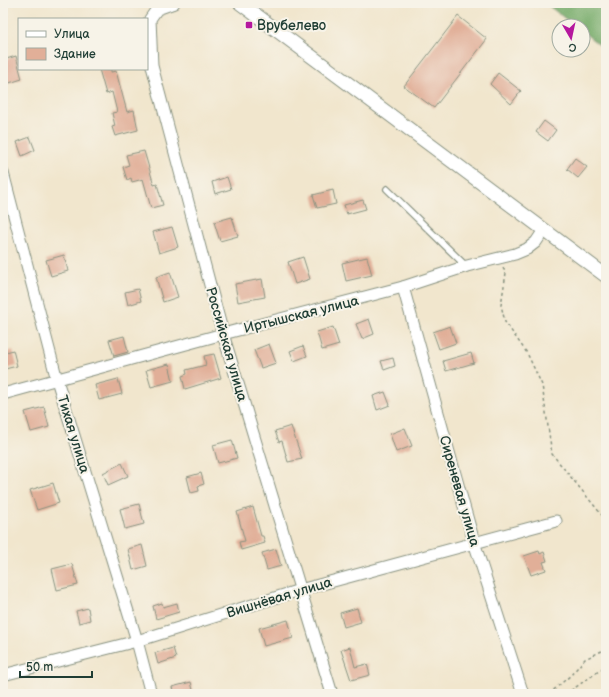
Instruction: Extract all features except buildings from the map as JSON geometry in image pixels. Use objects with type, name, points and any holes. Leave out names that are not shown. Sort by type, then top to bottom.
[{"type":"street","name":"Российская улица","points":[[174,3],[157,9],[150,19],[152,66],[223,334],[332,694]]},
{"type":"street","points":[[240,3],[606,276]]},
{"type":"street","name":"Тихая улица","points":[[3,173],[57,380],[137,641],[151,694]]},
{"type":"street","name":"Иртышская улица","points":[[3,394],[403,287],[467,266],[499,258],[527,249],[536,242],[544,230]]},
{"type":"street","name":"Сиреневая улица","points":[[403,287],[474,542],[523,694]]},
{"type":"street","name":"Вишнёвая улица","points":[[3,675],[137,641],[300,590],[556,521]]},
{"type":"lane","points":[[387,189],[467,266]]},
{"type":"path","points":[[499,258],[506,273],[501,305],[505,322],[527,353],[542,386],[552,454],[606,520]]},
{"type":"path","points":[[549,694],[571,675],[586,659],[606,649]]},
{"type":"path","points":[[566,694],[606,666]]},
{"type":"green space","points":[[545,3],[606,3],[606,50],[591,38],[591,18],[565,18]]},
{"type":"place","name":"Врубелево","points":[[249,25]]}]
